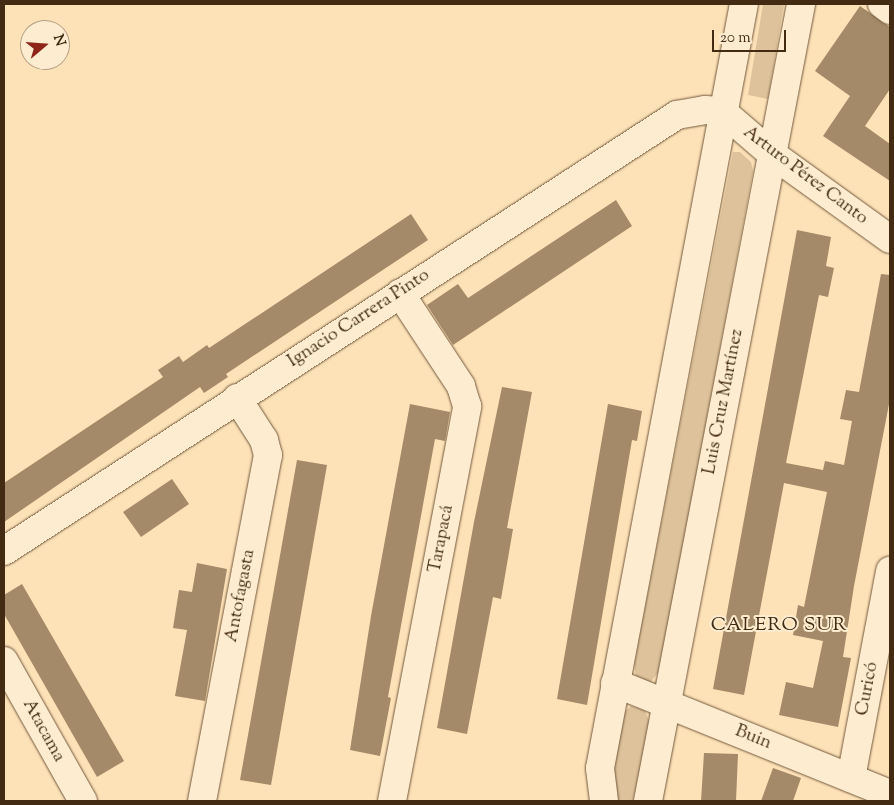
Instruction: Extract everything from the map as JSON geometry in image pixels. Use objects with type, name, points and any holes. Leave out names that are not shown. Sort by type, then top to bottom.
[{"type":"street","points":[[604,801],[600,768],[615,682],[722,111],[744,4]]},
{"type":"street","name":"Luis Cruz Martínez","points":[[648,801],[801,4]]},
{"type":"street","points":[[882,4],[890,10]]},
{"type":"street","name":"Arturo Pérez Canto","points":[[722,111],[772,154],[890,239]]},
{"type":"street","name":"Ignacio Carrera Pinto","points":[[4,551],[664,122],[688,112],[722,111]]},
{"type":"street","name":"Tarapacá","points":[[392,801],[467,406],[465,392],[400,293]]},
{"type":"street","name":"Antofagasta","points":[[202,801],[268,455],[264,440],[237,398]]},
{"type":"street","name":"Curicó","points":[[851,778],[889,581]]},
{"type":"street","name":"Atacama","points":[[4,661],[83,801]]},
{"type":"street","name":"Buin","points":[[615,682],[890,794]]},
{"type":"shaded area","points":[[763,4],[784,4],[768,99],[748,95]]},
{"type":"shaded area","points":[[733,152],[740,152],[751,162],[753,171],[660,670],[649,684],[636,678],[634,663]]},
{"type":"shaded area","points":[[631,706],[645,710],[650,724],[633,801],[617,801],[610,776],[624,712]]},
{"type":"building","points":[[860,6],[890,27],[890,89],[865,126],[890,144],[890,181],[823,136],[850,96],[815,71]]},
{"type":"building","points":[[616,200],[632,226],[453,345],[427,305],[458,284],[468,298]]},
{"type":"building","points":[[411,214],[428,240],[226,374],[228,377],[204,393],[200,387],[4,522],[4,483],[163,377],[158,370],[179,356],[183,362],[207,345],[209,348]]},
{"type":"building","points":[[797,230],[831,237],[826,266],[834,268],[828,297],[819,295],[786,463],[823,470],[825,461],[844,465],[852,421],[840,419],[846,390],[859,392],[881,274],[890,275],[890,399],[854,586],[843,657],[851,658],[838,727],[779,715],[786,682],[813,688],[823,641],[793,635],[798,605],[804,607],[827,492],[784,483],[744,695],[713,689]]},
{"type":"building","points":[[502,387],[532,392],[507,528],[513,529],[501,599],[493,597],[467,734],[437,728],[474,522]]},
{"type":"building","points":[[410,404],[450,412],[445,441],[435,439],[388,697],[391,698],[380,756],[350,750],[371,616]]},
{"type":"building","points":[[608,404],[642,411],[637,441],[632,440],[587,705],[557,699]]},
{"type":"building","points":[[297,460],[327,465],[271,785],[240,780]]},
{"type":"building","points":[[172,479],[189,504],[141,537],[123,512]]},
{"type":"building","points":[[197,563],[227,569],[205,701],[175,696],[187,630],[173,628],[179,590],[192,592]]},
{"type":"building","points":[[22,584],[124,761],[97,777],[4,614],[4,595]]},
{"type":"building","points":[[704,753],[738,754],[736,801],[701,801]]},
{"type":"building","points":[[773,768],[801,778],[793,801],[761,801]]},
{"type":"district","name":"CALERO SUR","points":[[779,626]]}]
